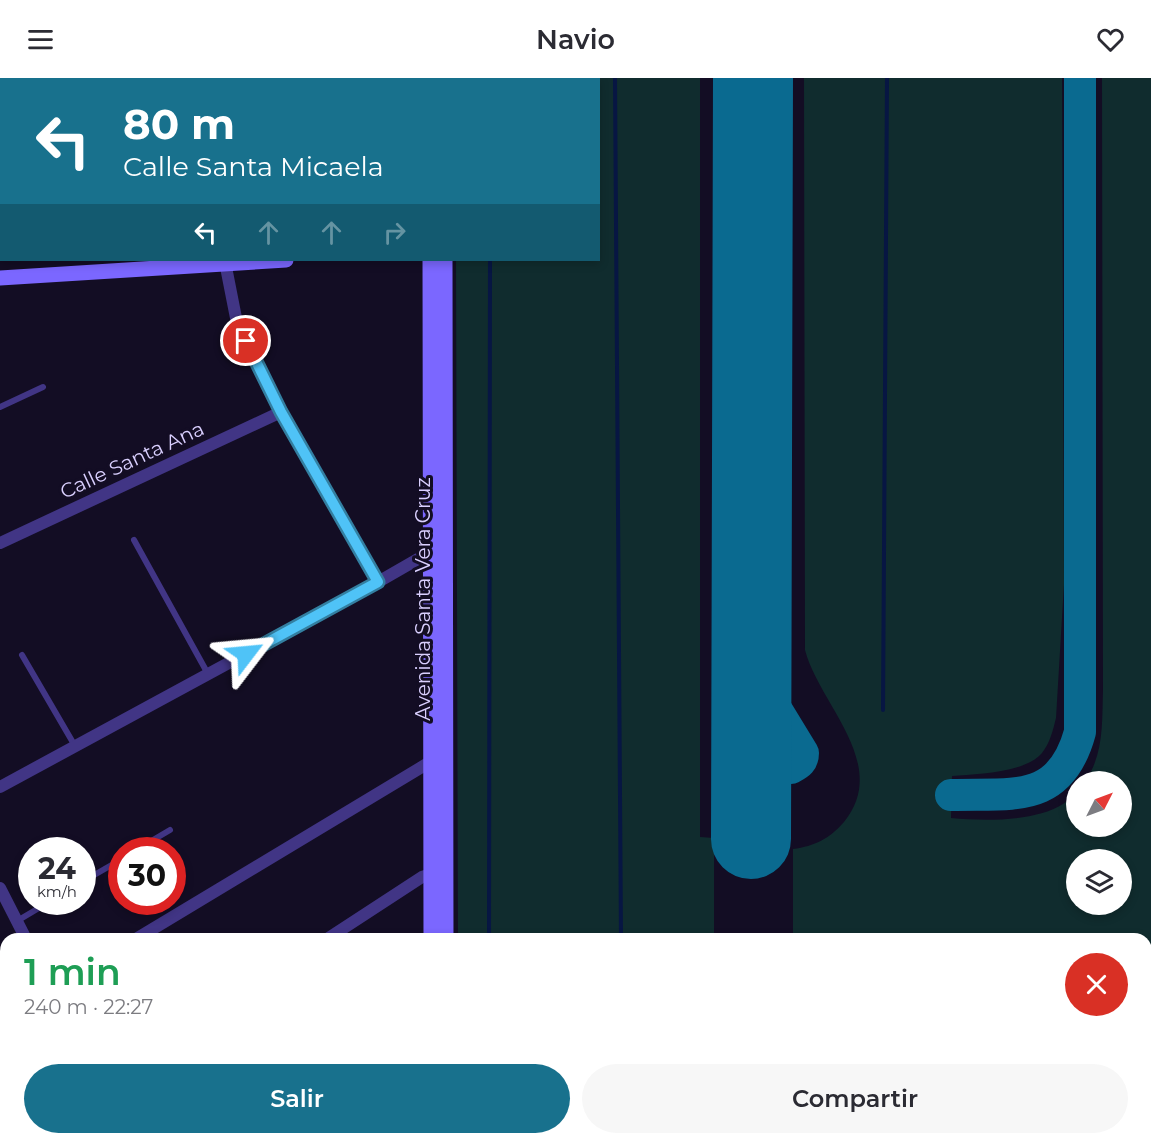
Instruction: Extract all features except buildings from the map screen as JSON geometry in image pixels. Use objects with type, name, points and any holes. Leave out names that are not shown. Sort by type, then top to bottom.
[{"type":"main road","points":[[0,278],[256,261]]},
{"type":"main road","name":"Avenida Santa Vera Cruz","points":[[430,261],[431,933]]},
{"type":"main road","name":"Avenida Santa Vera Cruz","points":[[445,261],[446,933]]},
{"type":"street","points":[[225,262],[237,323],[281,412],[378,582]]},
{"type":"street","name":"Calle Santa Ana","points":[[0,543],[281,412]]},
{"type":"street","points":[[0,787],[418,559],[430,556]]},
{"type":"street","points":[[146,933],[430,762]]},
{"type":"street","points":[[336,933],[422,877],[431,874]]},
{"type":"street","points":[[0,888],[23,933]]},
{"type":"lane","points":[[0,407],[43,387]]},
{"type":"lane","points":[[134,540],[208,674]]},
{"type":"lane","points":[[22,655],[75,746]]},
{"type":"lane","points":[[158,837],[170,830]]},
{"type":"lane","points":[[16,921],[26,915]]},
{"type":"green space","points":[[600,78],[700,78],[700,837],[714,838],[714,933],[458,933],[456,261],[600,261]]},
{"type":"green space","points":[[804,78],[1062,78],[1064,584],[1056,718],[1047,745],[1034,760],[1013,769],[952,776],[951,818],[993,820],[1024,817],[1051,810],[1066,802],[1066,837],[1132,837],[1132,771],[1091,771],[1101,738],[1103,690],[1102,78],[1151,78],[1151,933],[793,933],[793,849],[821,841],[833,833],[844,822],[856,800],[860,778],[856,756],[847,734],[813,671],[805,650]]},
{"type":"waterway","points":[[615,78],[621,933]]},
{"type":"waterway","points":[[883,710],[887,78]]},
{"type":"waterway","points":[[489,933],[490,261]]},
{"type":"taxiway","points":[[951,795],[1014,793],[1031,790],[1047,783],[1060,772],[1071,756],[1080,732],[1080,78]]},
{"type":"taxiway","points":[[752,659],[767,694],[803,753],[801,761],[791,768]]},
{"type":"runway","points":[[751,839],[753,78]]},
{"type":"route","points":[[246,341],[281,412],[378,582],[246,654]]}]
